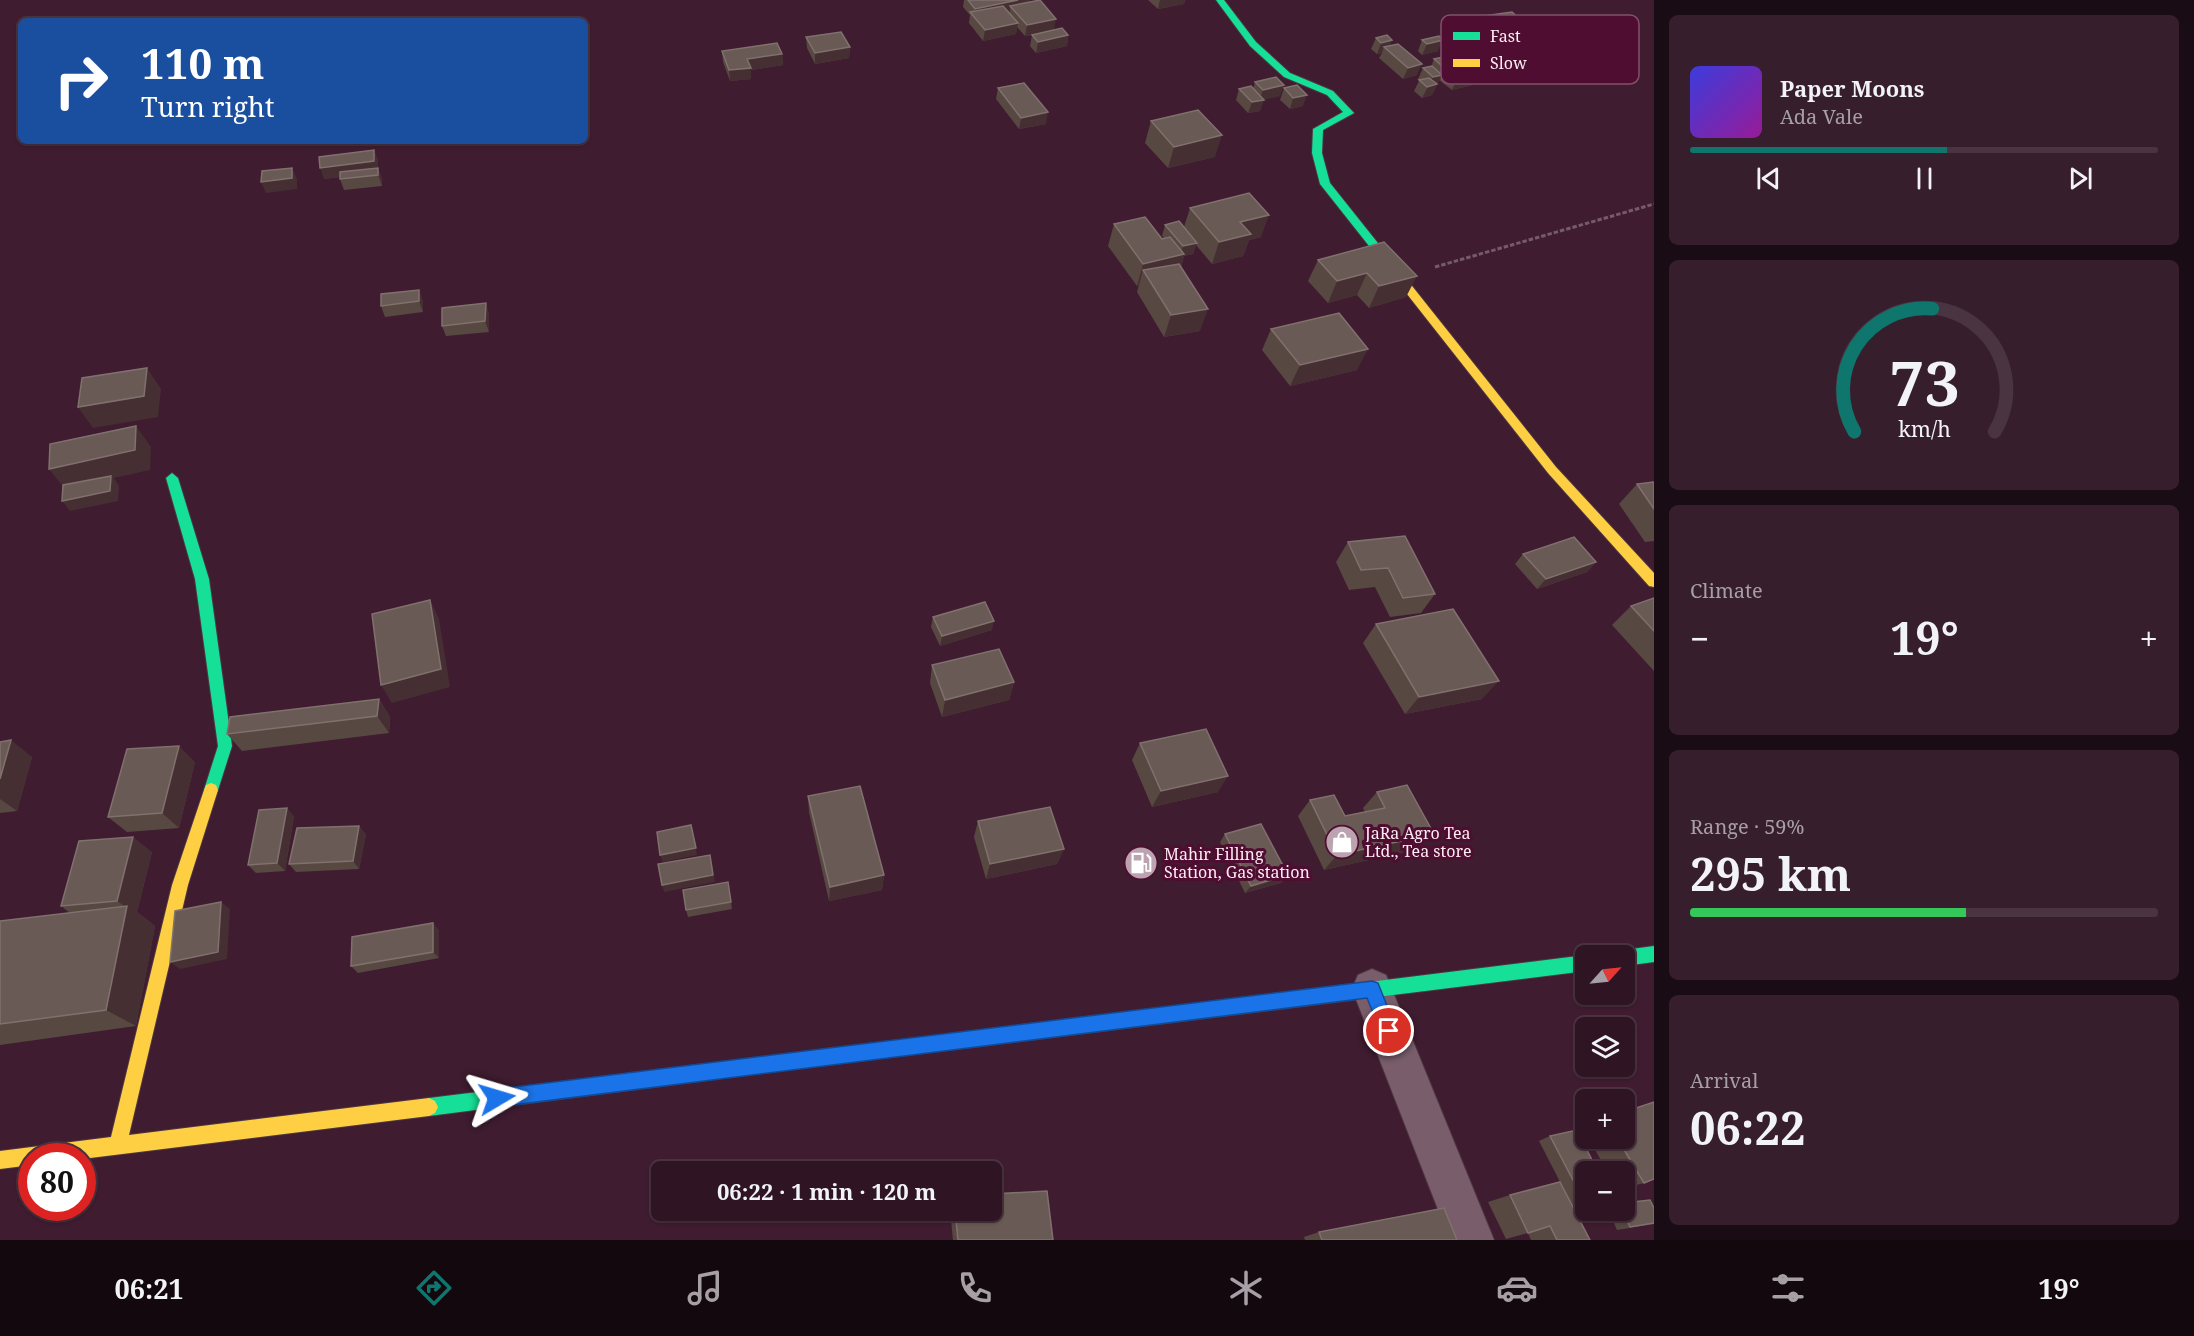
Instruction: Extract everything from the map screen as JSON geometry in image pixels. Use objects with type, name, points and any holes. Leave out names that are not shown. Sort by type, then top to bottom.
[{"type":"main road","points":[[1220,0],[1253,45],[1287,75],[1330,93],[1348,113],[1318,129],[1317,153],[1325,184],[1552,470],[1633,556],[1654,582]]},
{"type":"main road","points":[[118,1145],[180,885],[225,746],[202,579],[172,478]]},
{"type":"main road","points":[[1635,957],[1654,954]]},
{"type":"main road","points":[[0,1160],[1575,964]]},
{"type":"street","points":[[1372,989],[1472,1240]]},
{"type":"path","points":[[1400,276],[1498,251],[1654,204]]},
{"type":"building","points":[[968,0],[1018,0],[975,9]]},
{"type":"building","points":[[1040,0],[1056,19],[1027,25],[1010,6]]},
{"type":"building","points":[[1003,6],[1018,23],[985,30],[970,12]]},
{"type":"building","points":[[1512,12],[1515,15],[1490,15]]},
{"type":"building","points":[[1062,28],[1068,35],[1038,42],[1032,35]]},
{"type":"building","points":[[841,32],[850,47],[815,53],[806,37]]},
{"type":"building","points":[[1387,35],[1392,40],[1381,43],[1376,38]]},
{"type":"building","points":[[1439,36],[1441,38],[1441,40],[1427,44],[1422,40]]},
{"type":"building","points":[[777,43],[782,54],[747,59],[751,68],[729,70],[722,51]]},
{"type":"building","points":[[1398,44],[1422,64],[1408,68],[1384,47]]},
{"type":"building","points":[[1441,58],[1441,65],[1434,59]]},
{"type":"building","points":[[1432,66],[1441,75],[1433,77],[1423,68]]},
{"type":"building","points":[[1276,77],[1284,85],[1263,90],[1255,82]]},
{"type":"building","points":[[1429,78],[1437,84],[1427,87],[1419,80]]},
{"type":"building","points":[[1024,83],[1048,112],[1021,118],[998,88]]},
{"type":"building","points":[[1297,85],[1307,95],[1293,98],[1284,88]]},
{"type":"building","points":[[1251,86],[1264,100],[1252,102],[1239,89]]},
{"type":"building","points":[[1198,110],[1222,135],[1174,147],[1151,121]]},
{"type":"building","points":[[374,150],[374,161],[320,168],[319,157]]},
{"type":"building","points":[[292,168],[292,178],[261,182],[262,171]]},
{"type":"building","points":[[378,168],[378,175],[340,179],[340,172]]},
{"type":"building","points":[[1249,193],[1269,215],[1240,222],[1251,234],[1219,242],[1190,208]]},
{"type":"building","points":[[1145,217],[1162,239],[1170,237],[1184,254],[1143,264],[1114,224]]},
{"type":"building","points":[[1179,221],[1197,243],[1183,246],[1165,225]]},
{"type":"building","points":[[1384,242],[1417,276],[1379,286],[1367,273],[1337,281],[1318,260]]},
{"type":"building","points":[[1179,264],[1208,309],[1171,315],[1143,270]]},
{"type":"building","points":[[419,290],[419,301],[381,306],[381,294]]},
{"type":"building","points":[[486,303],[485,321],[442,326],[442,308]]},
{"type":"building","points":[[1339,313],[1368,349],[1300,365],[1271,329]]},
{"type":"building","points":[[147,368],[144,396],[78,407],[82,378]]},
{"type":"building","points":[[136,426],[135,450],[49,469],[50,444]]},
{"type":"building","points":[[111,476],[110,491],[62,501],[63,485]]},
{"type":"building","points":[[1654,482],[1654,509],[1637,484]]},
{"type":"building","points":[[1405,536],[1435,594],[1403,598],[1388,568],[1361,570],[1348,542]]},
{"type":"building","points":[[1574,537],[1596,562],[1546,579],[1523,554]]},
{"type":"building","points":[[1654,598],[1654,631],[1631,606]]},
{"type":"building","points":[[430,600],[441,669],[381,685],[372,614]]},
{"type":"building","points":[[985,602],[994,621],[942,636],[933,617]]},
{"type":"building","points":[[1453,609],[1499,681],[1419,697],[1376,624]]},
{"type":"building","points":[[999,649],[1014,682],[945,700],[932,665]]},
{"type":"building","points":[[379,699],[377,716],[227,734],[230,717]]},
{"type":"building","points":[[1206,729],[1228,776],[1161,791],[1140,743]]},
{"type":"building","points":[[11,740],[0,779],[0,742]]},
{"type":"building","points":[[179,746],[162,813],[108,817],[127,749]]},
{"type":"building","points":[[1407,785],[1434,834],[1337,855],[1310,800],[1334,795],[1345,816],[1385,808],[1377,792]]},
{"type":"building","points":[[860,786],[884,875],[830,887],[808,796]]},
{"type":"building","points":[[1050,807],[1064,849],[990,864],[978,821]]},
{"type":"building","points":[[287,808],[277,863],[248,865],[259,810]]},
{"type":"building","points":[[1261,824],[1288,875],[1251,886],[1225,834]]},
{"type":"building","points":[[691,825],[696,848],[660,855],[657,832]]},
{"type":"building","points":[[359,826],[353,861],[289,864],[297,828]]},
{"type":"building","points":[[133,837],[117,901],[61,906],[79,841]]},
{"type":"building","points":[[710,855],[713,875],[662,885],[658,864]]},
{"type":"building","points":[[728,882],[731,902],[686,910],[683,890]]},
{"type":"building","points":[[221,902],[218,952],[170,962],[175,911]]},
{"type":"building","points":[[127,906],[106,1010],[0,1024],[0,921]]},
{"type":"building","points":[[433,923],[433,952],[351,966],[352,937]]},
{"type":"building","points":[[1654,1102],[1654,1179],[1644,1183],[1635,1168],[1635,1161],[1631,1161],[1624,1149],[1635,1149],[1635,1108]]},
{"type":"building","points":[[1575,1130],[1575,1149],[1586,1149],[1592,1161],[1575,1161],[1575,1184],[1550,1136]]},
{"type":"building","points":[[1560,1182],[1575,1211],[1575,1221],[1580,1221],[1590,1240],[1557,1240],[1550,1226],[1528,1233],[1510,1195]]},
{"type":"building","points":[[1047,1191],[1053,1240],[958,1240],[956,1221],[1002,1221],[1002,1193]]},
{"type":"building","points":[[1650,1200],[1654,1208],[1654,1223],[1630,1227],[1627,1221],[1635,1221],[1635,1202]]},
{"type":"building","points":[[1444,1208],[1457,1240],[1322,1240],[1319,1232]]},
{"type":"traffic: fast","points":[[1220,0],[1253,44],[1287,75],[1330,93],[1349,113],[1318,129],[1317,153],[1325,184],[1381,254]]},
{"type":"traffic: fast","points":[[172,478],[202,579],[225,746],[211,790]]},
{"type":"traffic: fast","points":[[1635,957],[1654,954]]},
{"type":"traffic: fast","points":[[1175,1014],[1575,964]]},
{"type":"traffic: fast","points":[[429,1107],[770,1064]]},
{"type":"traffic: slow","points":[[1381,254],[1552,470],[1654,582]]},
{"type":"traffic: slow","points":[[118,1145],[180,885],[211,790]]},
{"type":"traffic: slow","points":[[770,1064],[1175,1014]]},
{"type":"traffic: slow","points":[[0,1160],[429,1107]]},
{"type":"place","name":"JaRa Agro Tea Ltd., Tea store","points":[[1342,842]]},
{"type":"place","name":"Mahir Filling Station, Gas station","points":[[1141,863]]},
{"type":"route","points":[[497,1098],[1372,989],[1389,1031]]}]
